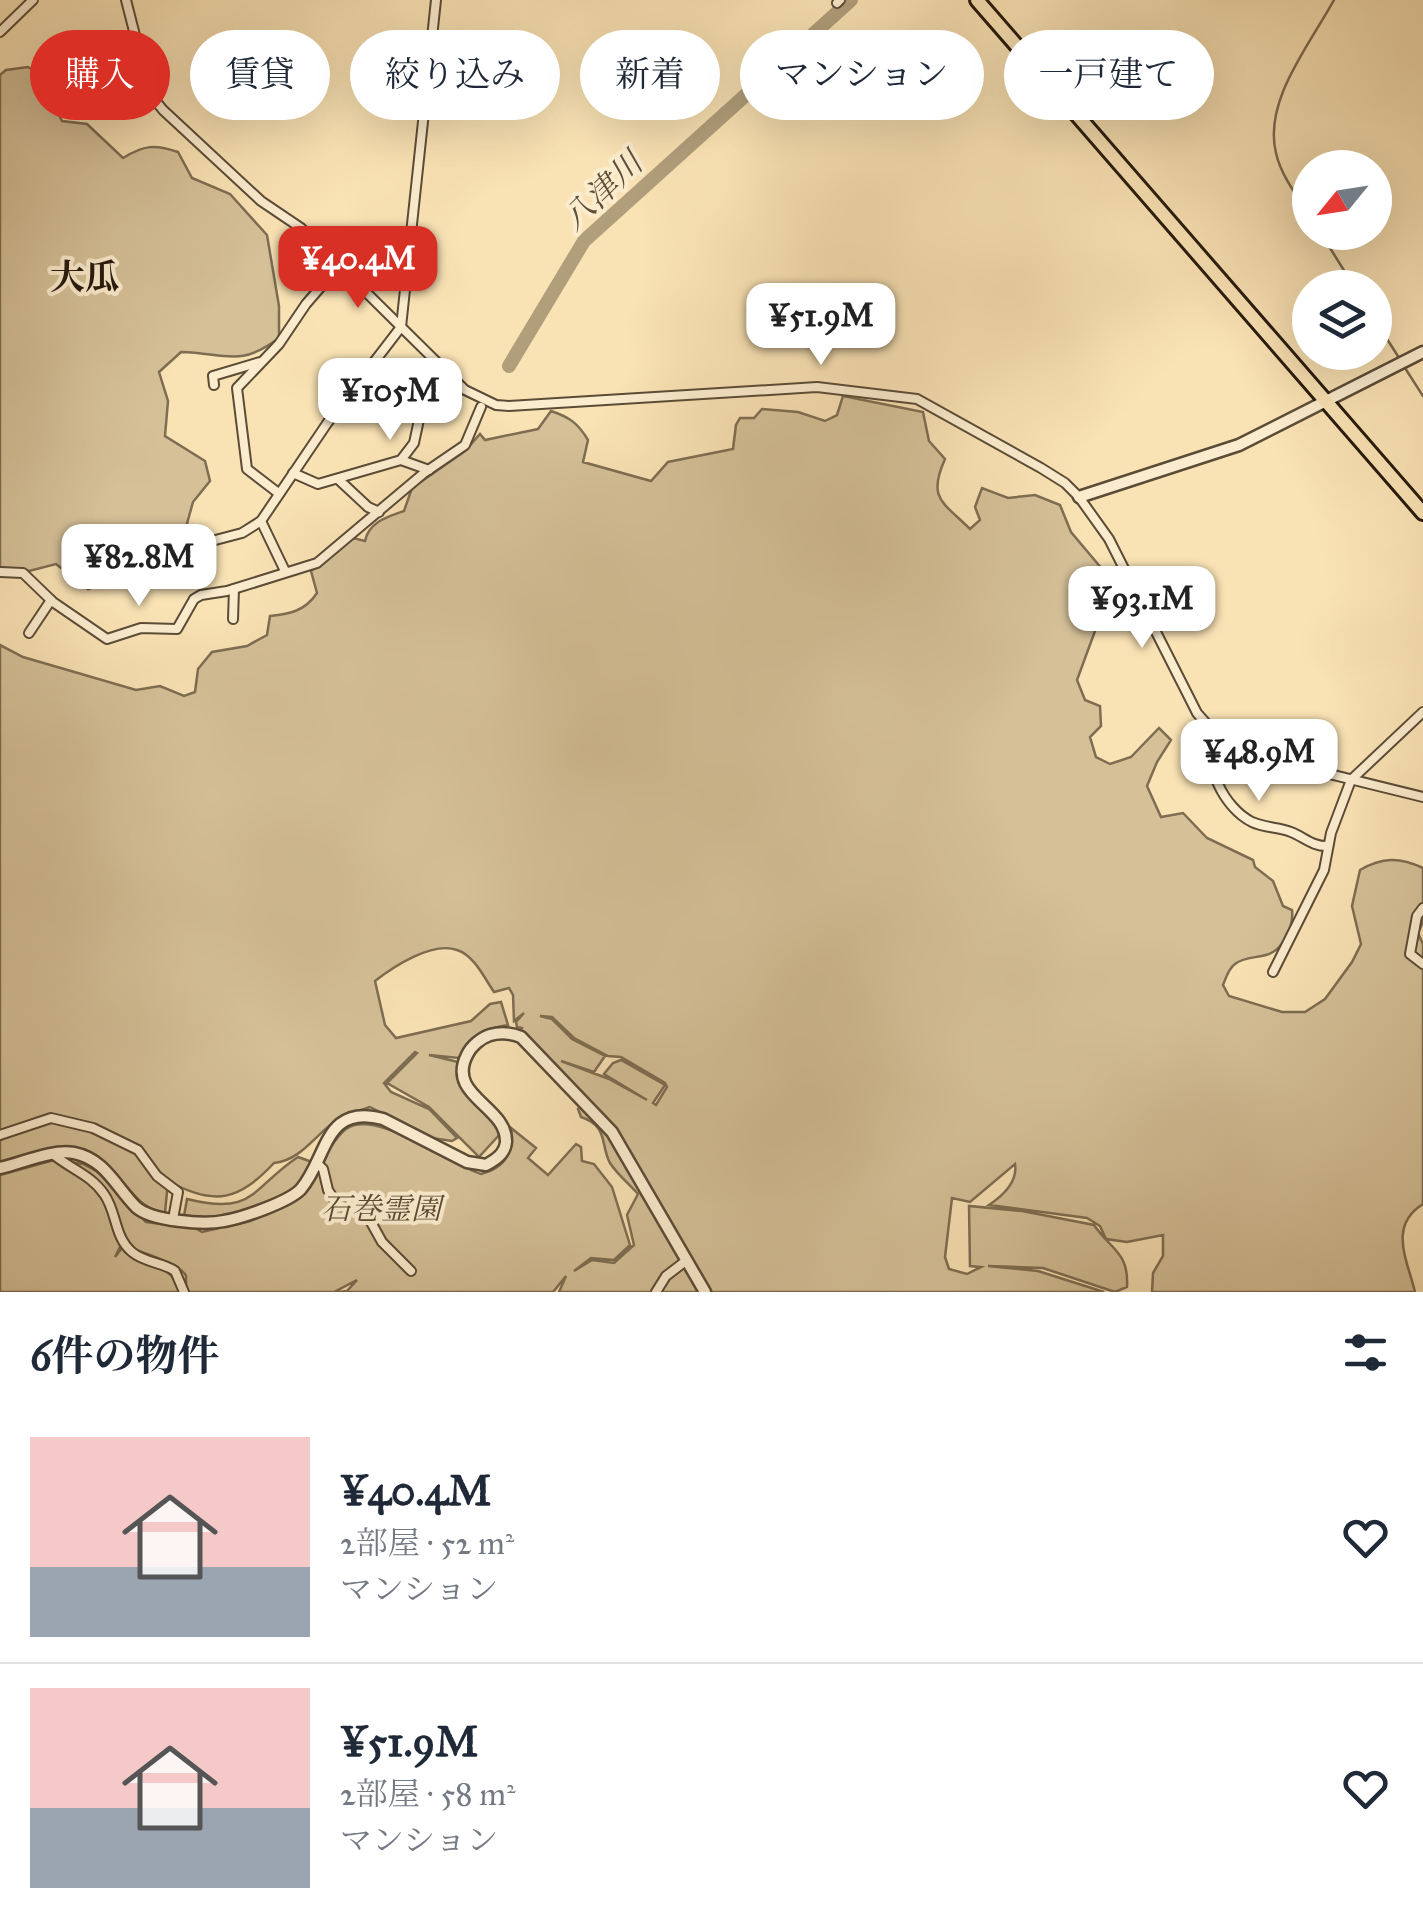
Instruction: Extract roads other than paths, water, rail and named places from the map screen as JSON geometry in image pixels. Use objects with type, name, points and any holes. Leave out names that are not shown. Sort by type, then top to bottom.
[{"type":"highway","points":[[977,0],[1423,513]]},
{"type":"street","points":[[0,32],[33,0]]},
{"type":"street","points":[[126,0],[150,94],[163,110],[261,201],[301,228],[451,379],[477,397],[509,406],[817,387],[916,399],[1066,483],[1079,497],[1109,540],[1197,713],[1216,735],[1252,755],[1423,797]]},
{"type":"street","points":[[204,543],[242,533],[261,520],[328,422],[402,328],[436,0]]},
{"type":"street","points":[[277,492],[247,469],[236,396],[240,383],[264,361],[339,266]]},
{"type":"street","points":[[1079,497],[1208,457],[1423,352]]},
{"type":"street","points":[[214,385],[213,376],[264,361]]},
{"type":"street","points":[[293,473],[318,484],[400,460],[414,443],[420,416],[451,379]]},
{"type":"street","points":[[0,572],[23,573],[51,600],[107,639],[141,628],[177,630],[194,599],[317,563],[465,445],[481,408]]},
{"type":"street","points":[[400,460],[429,470]]},
{"type":"street","points":[[338,479],[368,507],[379,512]]},
{"type":"street","points":[[261,520],[285,571]]},
{"type":"street","points":[[233,618],[234,589]]},
{"type":"street","points":[[29,633],[51,600]]},
{"type":"street","points":[[1273,972],[1324,870],[1328,846],[1351,780],[1423,712]]},
{"type":"street","points":[[1216,735],[1209,749],[1214,776],[1235,812],[1259,825],[1328,846]]},
{"type":"street","points":[[1423,908],[1417,916],[1410,954],[1423,964]]},
{"type":"street","points":[[0,1168],[54,1154],[76,1153],[102,1166],[139,1210],[152,1216],[213,1223],[246,1215],[302,1188],[337,1126],[349,1118],[370,1115],[384,1119],[467,1162],[486,1165],[496,1160],[506,1143],[504,1131],[469,1091],[462,1069],[470,1049],[482,1039],[493,1034],[513,1034],[521,1037],[612,1132],[705,1292]]},
{"type":"street","points":[[0,1135],[51,1118],[110,1135],[138,1150],[157,1176],[178,1192],[172,1219]]},
{"type":"street","points":[[54,1154],[91,1178],[103,1192],[128,1248],[143,1259],[168,1266],[184,1292]]},
{"type":"street","points":[[316,1162],[324,1169],[328,1190],[337,1204],[367,1215],[382,1242],[411,1271]]},
{"type":"street","points":[[656,1292],[666,1276],[686,1260]]},
{"type":"waterway","name":"八津川","points":[[509,366],[584,241],[851,0]]},
{"type":"waterway","points":[[1292,189],[1276,153],[1276,113],[1291,74],[1334,0]]},
{"type":"waterway","points":[[1331,250],[1344,270]]},
{"type":"waterway","points":[[1392,347],[1401,361]]},
{"type":"waterway","points":[[1405,368],[1423,396]]},
{"type":"district","name":"大瓜","points":[[85,277]]},
{"type":"park label","name":"石巻霊園","points":[[381,1209]]}]
